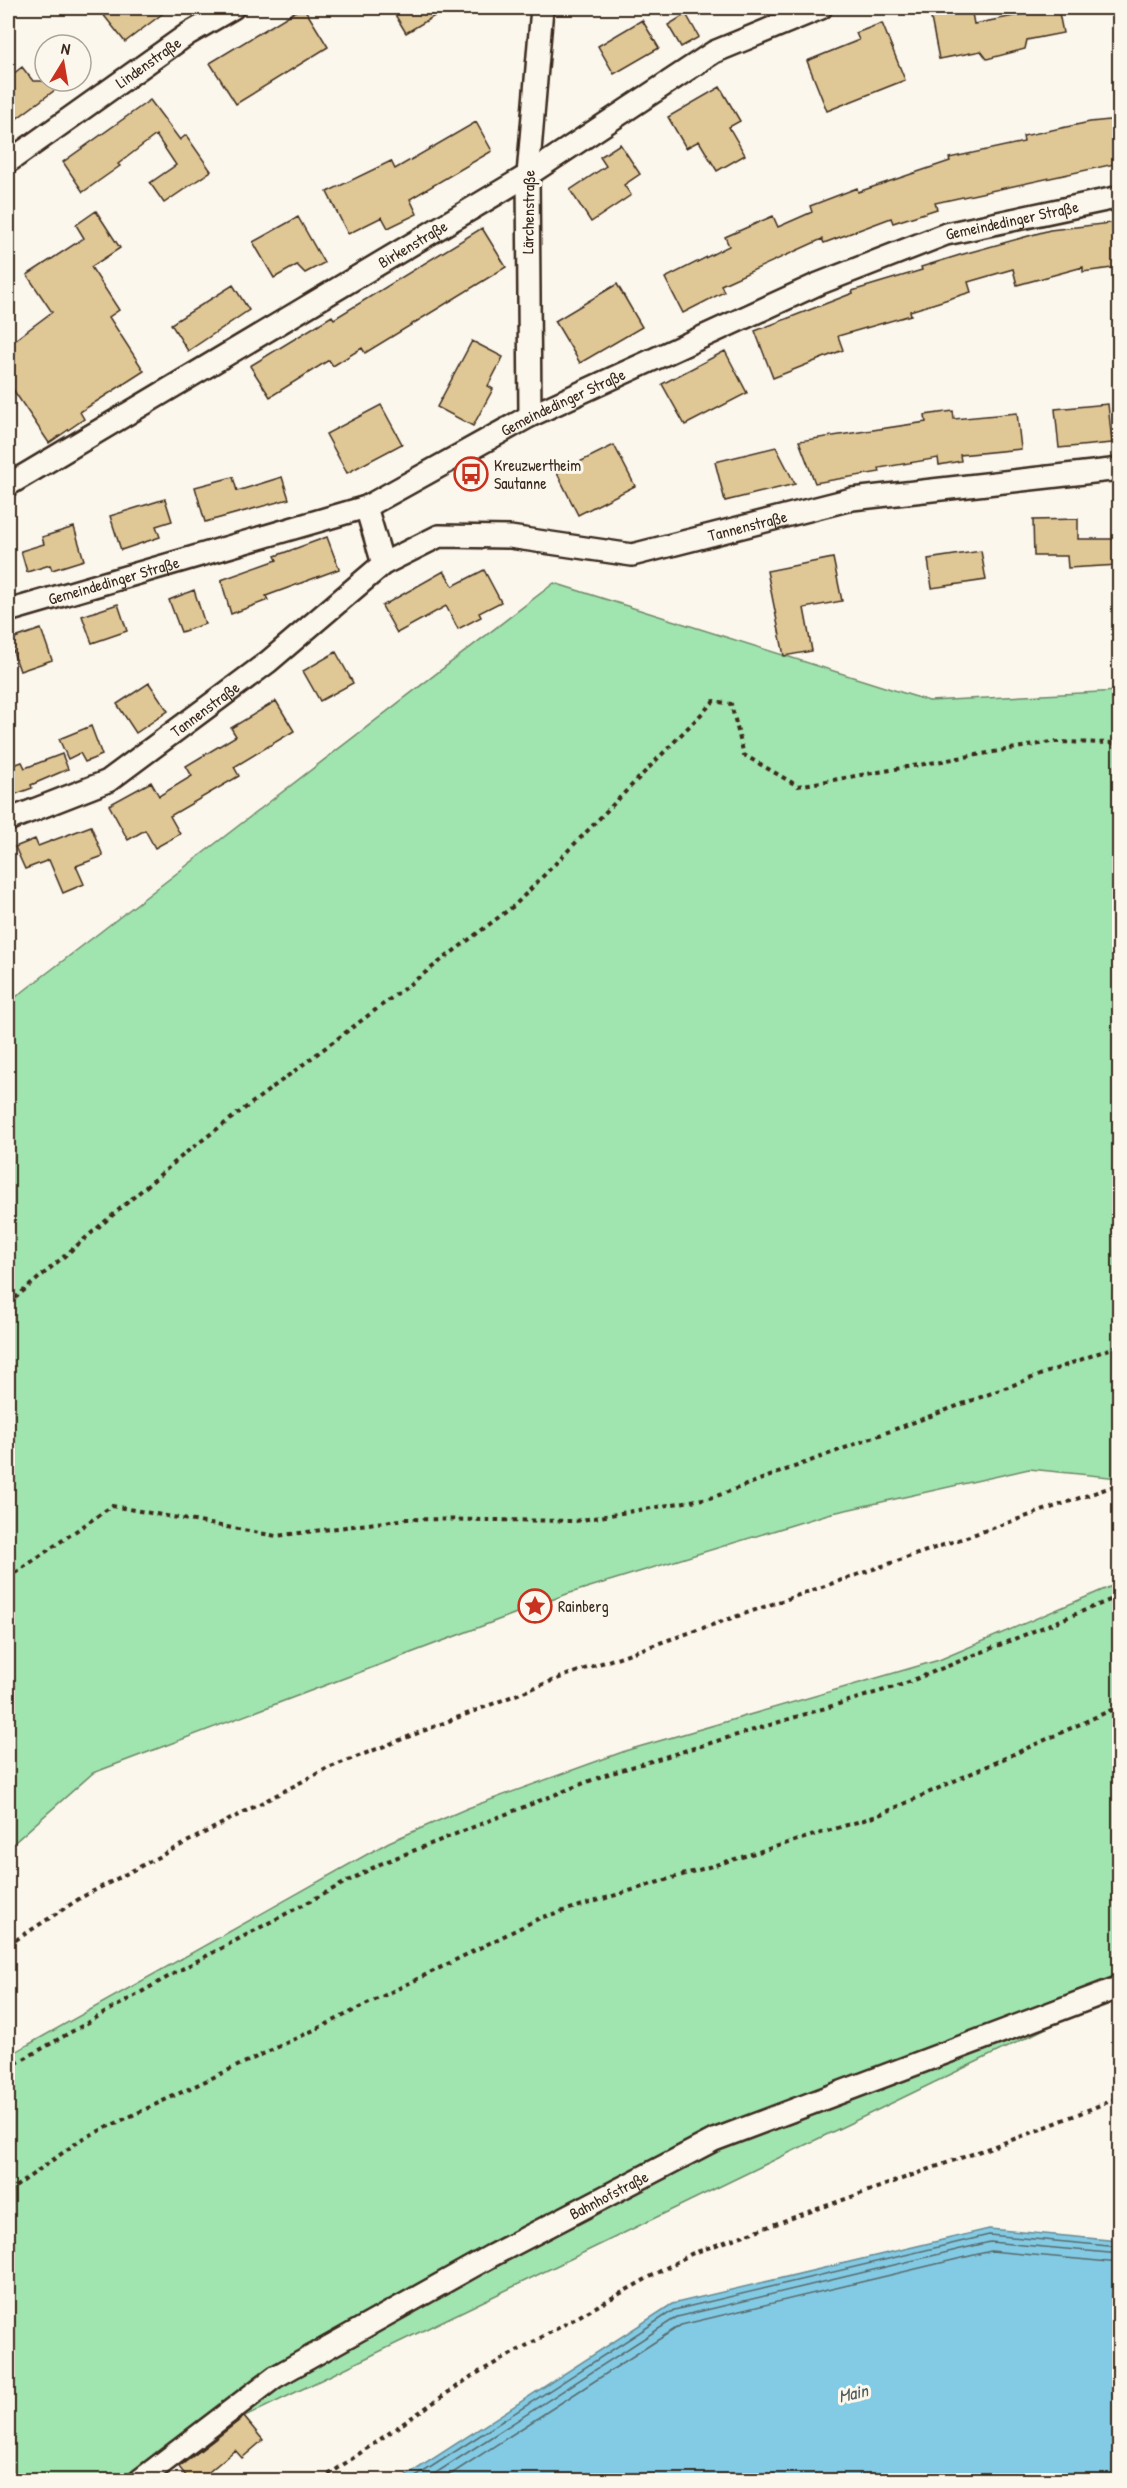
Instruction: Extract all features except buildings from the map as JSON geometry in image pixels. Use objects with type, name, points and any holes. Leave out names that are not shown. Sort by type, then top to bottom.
[{"type":"street","name":"Lindenstraße","points":[[8,162],[188,34],[233,8]]},
{"type":"street","name":"Lärchenstraße","points":[[530,416],[528,175],[542,8]]},
{"type":"street","name":"Birkenstraße","points":[[8,485],[528,175],[714,52],[820,8]]},
{"type":"street","name":"Gemeindedinger Straße","points":[[8,611],[366,507],[530,416],[818,284],[946,234],[1119,196]]},
{"type":"street","name":"Tannenstraße","points":[[8,820],[108,781],[268,662],[383,564],[439,536],[510,537],[632,555],[852,499],[1119,469]]},
{"type":"street","points":[[366,507],[383,564]]},
{"type":"street","name":"Bahnhofstraße","points":[[140,2481],[275,2377],[491,2256],[714,2140],[1119,1987]]},
{"type":"path","points":[[8,1304],[188,1151],[515,905],[714,701],[731,704],[744,755],[798,786],[1051,742],[1119,743]]},
{"type":"path","points":[[8,1578],[112,1506],[276,1536],[407,1519],[576,1521],[714,1497],[1119,1345]]},
{"type":"path","points":[[8,1945],[82,1898],[328,1768],[567,1675],[1119,1484]]},
{"type":"path","points":[[8,2068],[180,1970],[380,1864],[602,1776],[901,1685],[1119,1596]]},
{"type":"path","points":[[8,2192],[82,2139],[330,2022],[540,1917],[877,1816],[1119,1707]]},
{"type":"path","points":[[321,2481],[472,2376],[691,2254],[1031,2133],[1119,2097]]},
{"type":"green space","points":[[554,583],[929,701],[1119,691],[1119,1478],[1029,1469],[828,1514],[567,1594],[93,1773],[8,1848],[8,1003]]},
{"type":"green space","points":[[1119,1583],[1119,1994],[115,2480],[8,2480],[8,2056],[389,1842],[468,1808],[628,1750],[939,1660]]},
{"type":"water","name":"Main","points":[[989,2229],[1119,2241],[1119,2480],[400,2480],[672,2304]]},
{"type":"place","name":"Kreuzwertheim Sautanne","points":[[471,474]]},
{"type":"place","name":"Rainberg","points":[[535,1606]]}]
